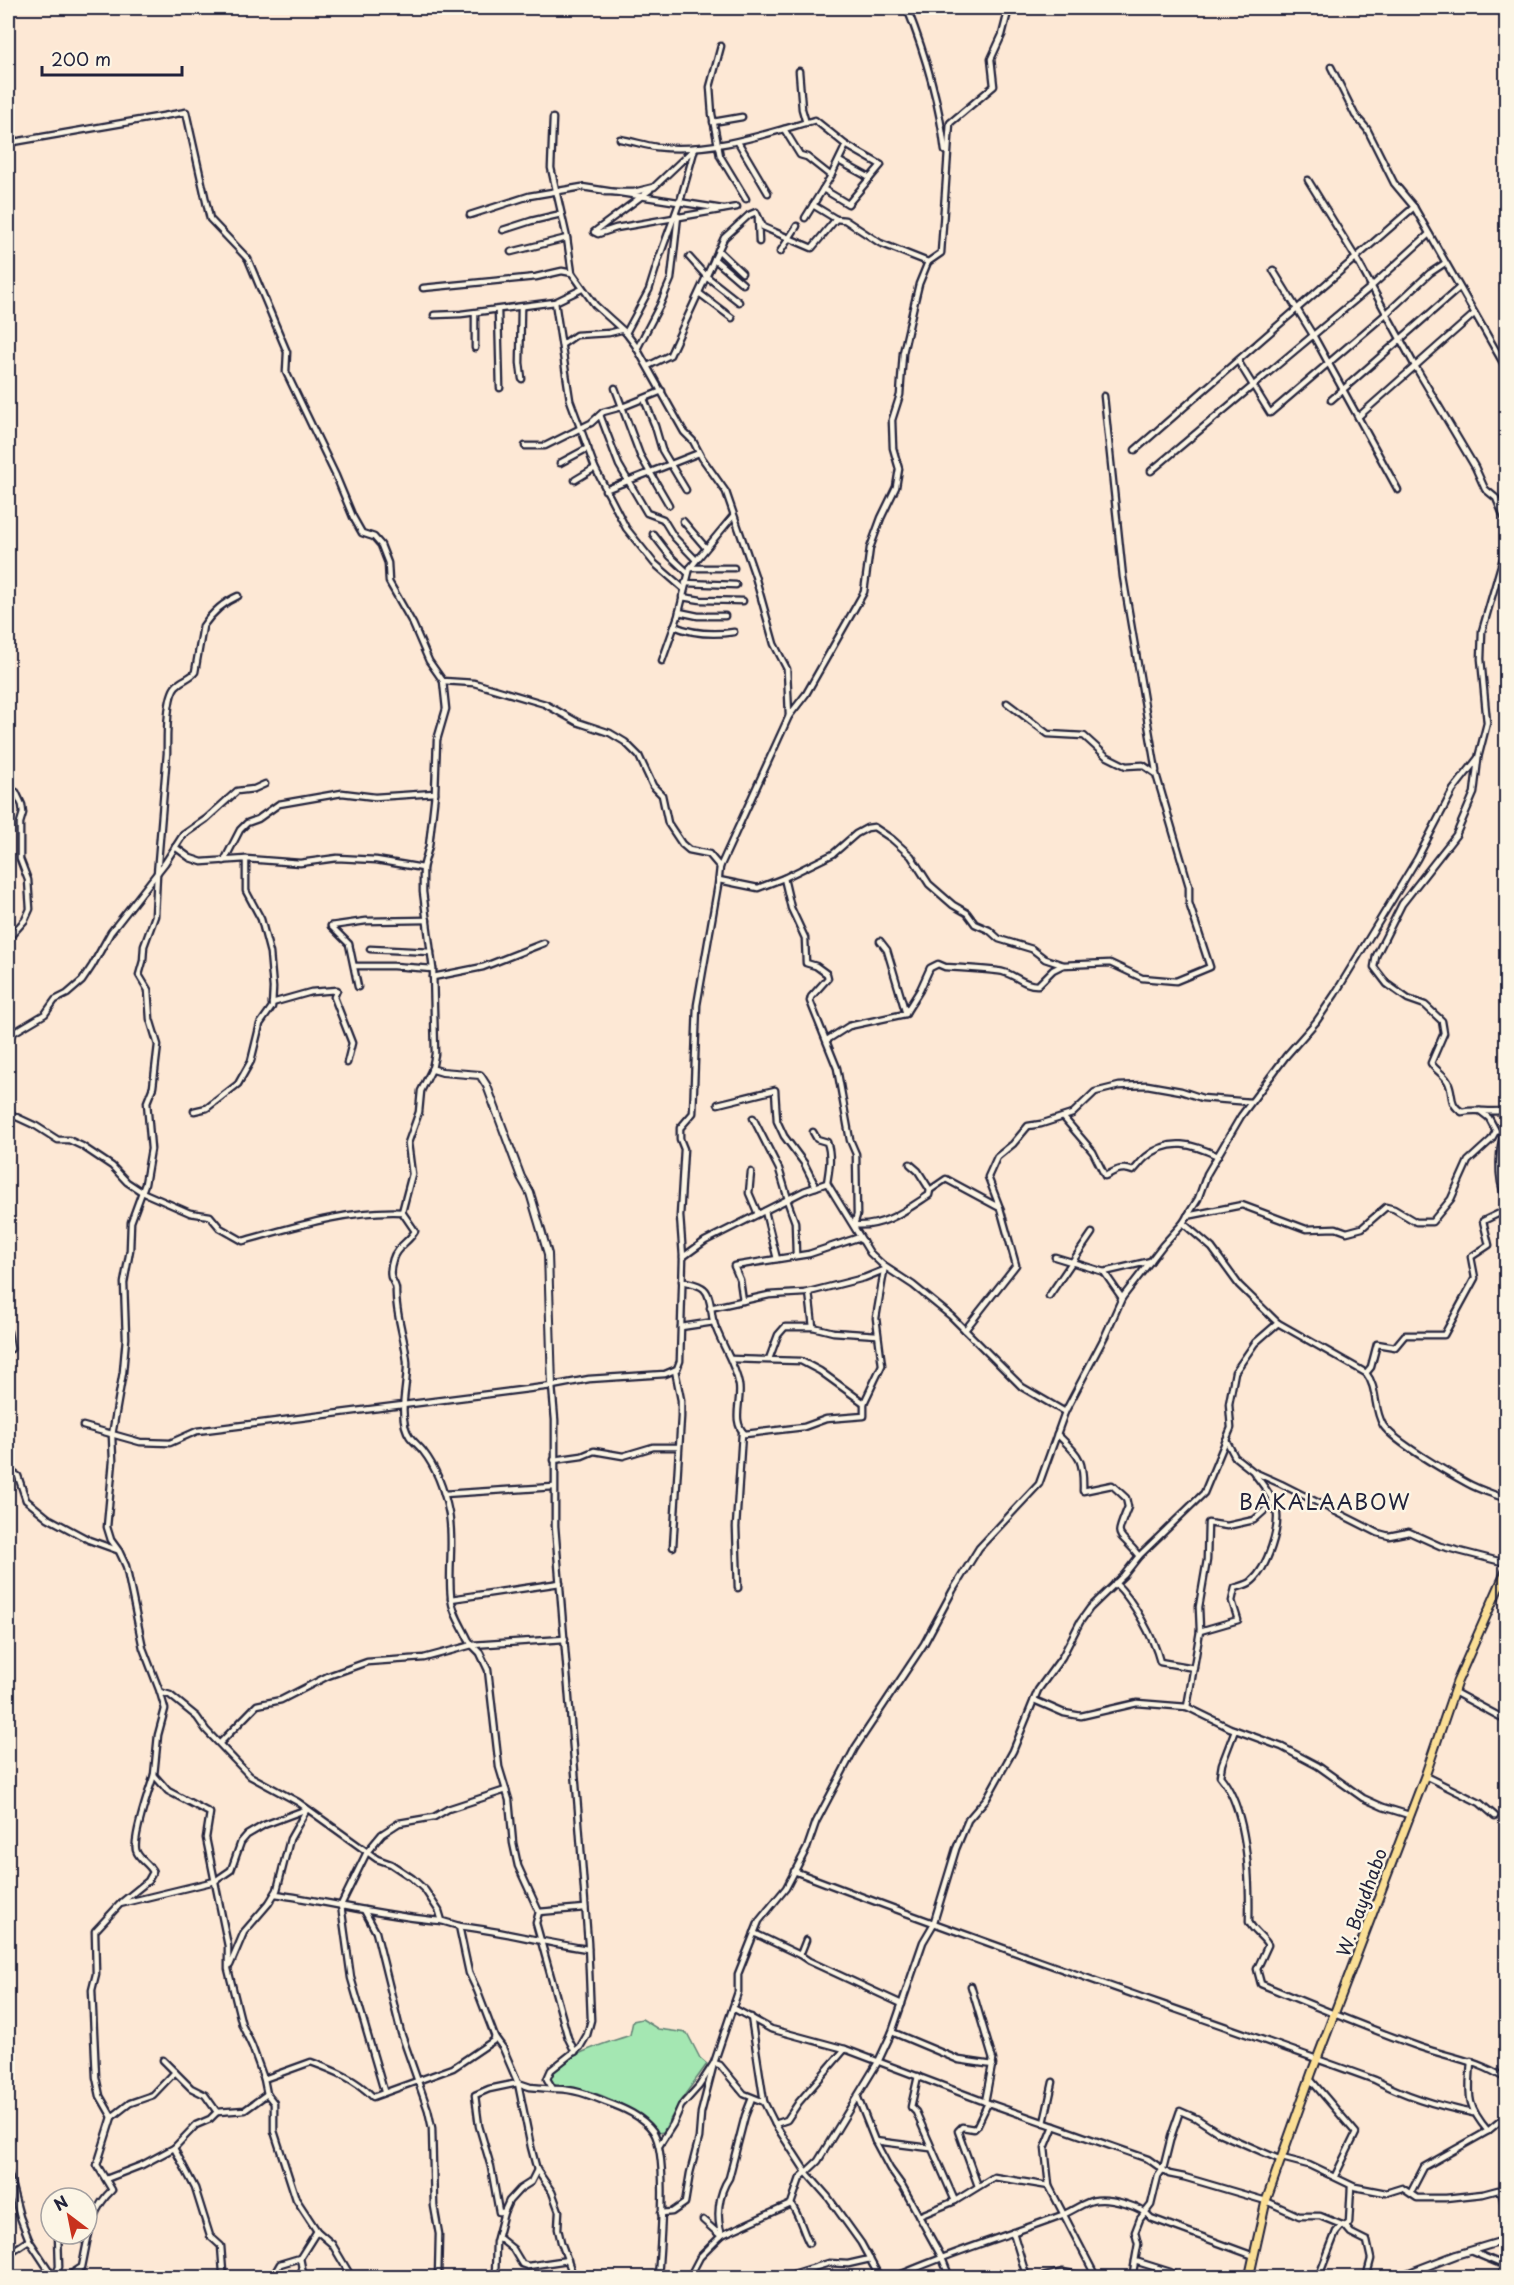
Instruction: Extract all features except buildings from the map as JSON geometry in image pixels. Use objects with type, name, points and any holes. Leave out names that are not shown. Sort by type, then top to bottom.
[{"type":"main road","name":"W. Baydhabo","points":[[1249,2277],[1266,2201],[1317,2059],[1425,1776],[1454,1692],[1506,1571]]},
{"type":"street","points":[[907,8],[940,108],[947,163]]},
{"type":"street","points":[[673,1547],[681,1400],[675,1370],[680,1361],[683,1257],[680,1216],[684,1149],[680,1139],[680,1128],[693,1113],[697,1005],[720,867],[789,716],[806,694],[864,592],[870,548],[880,518],[896,487],[899,469],[892,448],[892,420],[900,395],[903,353],[908,331],[919,284],[928,262],[941,254],[950,123],[994,86],[991,59],[1002,35],[1010,8]]},
{"type":"street","points":[[721,46],[710,87],[713,122],[717,145],[726,168],[746,199]]},
{"type":"street","points":[[1331,67],[1355,115],[1367,129],[1394,183],[1414,207],[1506,368]]},
{"type":"street","points":[[799,71],[802,109],[806,123]]},
{"type":"street","points":[[8,143],[186,112],[210,219],[248,259],[287,352],[286,372],[294,391],[336,476],[353,517],[362,532],[374,537],[381,545],[388,563],[389,582],[413,624],[429,661],[443,681],[446,709],[437,740],[435,793],[429,846],[423,868],[433,969],[435,1054],[432,1069],[421,1091],[419,1112],[408,1143],[412,1174],[402,1212],[415,1231],[411,1239],[394,1254],[391,1268],[391,1276],[396,1288],[394,1297],[407,1362],[405,1424],[411,1441],[423,1450],[437,1475],[444,1494],[451,1541],[451,1599],[454,1611],[488,1670],[499,1767],[507,1790],[518,1866],[539,1912],[536,1923],[568,2038],[575,2052]]},
{"type":"street","points":[[713,122],[742,117]]},
{"type":"street","points":[[553,118],[550,168],[567,238],[572,273],[595,305],[623,331],[637,349],[684,432],[693,441],[726,492],[755,576],[774,644],[787,669],[789,716]]},
{"type":"street","points":[[620,139],[654,147],[695,148],[738,142],[814,120],[846,145],[881,165],[848,204],[823,189]]},
{"type":"street","points":[[784,129],[800,155],[807,157],[831,176]]},
{"type":"street","points":[[738,142],[768,193]]},
{"type":"street","points":[[804,218],[831,176],[846,145]]},
{"type":"street","points":[[695,148],[641,198],[594,232],[598,234],[616,228],[737,207]]},
{"type":"street","points":[[637,349],[671,279],[676,218],[695,148]]},
{"type":"street","points":[[839,161],[870,178]]},
{"type":"street","points":[[1308,180],[1356,258],[1415,366],[1475,467],[1485,489],[1496,498],[1506,522]]},
{"type":"street","points":[[470,215],[529,196],[582,187],[723,209]]},
{"type":"street","points":[[605,192],[634,192],[654,187]]},
{"type":"street","points":[[813,205],[836,219],[845,220],[880,243],[928,262]]},
{"type":"street","points":[[1135,450],[1414,207]]},
{"type":"street","points":[[648,366],[670,356],[724,238],[738,224],[756,212],[763,227],[812,248],[836,219]]},
{"type":"street","points":[[503,230],[531,220],[561,214]]},
{"type":"street","points":[[758,216],[759,243]]},
{"type":"street","points":[[563,344],[576,335],[623,331],[649,290],[676,218]]},
{"type":"street","points":[[780,252],[797,226]]},
{"type":"street","points":[[1151,471],[1313,336],[1429,234]]},
{"type":"street","points":[[511,252],[567,238]]},
{"type":"street","points":[[718,250],[742,273]]},
{"type":"street","points":[[689,257],[706,276],[740,302]]},
{"type":"street","points":[[714,259],[743,284]]},
{"type":"street","points":[[1238,361],[1270,413],[1430,273],[1445,263]]},
{"type":"street","points":[[1273,270],[1344,389],[1398,490]]},
{"type":"street","points":[[423,288],[536,277],[562,271],[572,273]]},
{"type":"street","points":[[1331,400],[1459,288]]},
{"type":"street","points":[[434,315],[521,308],[555,302],[582,289]]},
{"type":"street","points":[[699,293],[732,318]]},
{"type":"street","points":[[555,302],[570,400],[595,468],[626,528],[642,550],[665,574],[684,589]]},
{"type":"street","points":[[521,308],[522,379]]},
{"type":"street","points":[[498,310],[498,361],[501,388]]},
{"type":"street","points":[[475,313],[475,348]]},
{"type":"street","points":[[1359,417],[1474,314]]},
{"type":"street","points":[[615,388],[640,455],[669,505]]},
{"type":"street","points":[[525,446],[545,446],[591,423],[603,412],[623,407],[662,391]]},
{"type":"street","points":[[719,880],[758,888],[833,854],[856,834],[867,828],[874,828],[892,838],[911,856],[929,884],[953,905],[967,913],[975,924],[989,930],[999,939],[1032,949],[1045,959],[1063,965],[1110,963],[1142,978],[1176,981],[1210,967],[1189,903],[1189,886],[1156,774],[1123,577],[1104,396]]},
{"type":"street","points":[[644,399],[662,450],[686,490]]},
{"type":"street","points":[[600,415],[619,465],[647,513],[663,519],[674,537],[696,560]]},
{"type":"street","points":[[560,463],[588,448]]},
{"type":"street","points":[[605,490],[628,483],[699,453]]},
{"type":"street","points":[[575,480],[595,468]]},
{"type":"street","points":[[662,661],[679,612],[689,571],[734,516]]},
{"type":"street","points":[[683,521],[706,548]]},
{"type":"street","points":[[653,534],[670,556],[689,571],[734,568]]},
{"type":"street","points":[[1506,548],[1482,631],[1481,658],[1487,723],[1478,758],[1474,793],[1456,835],[1402,903],[1376,956],[1374,967],[1387,984],[1408,999],[1425,1005],[1442,1021],[1444,1033],[1431,1063],[1447,1080],[1451,1100],[1456,1109],[1462,1112],[1478,1110],[1491,1113],[1506,1110]]},
{"type":"street","points":[[685,583],[736,585]]},
{"type":"street","points":[[112,2117],[100,2096],[96,2077],[93,1990],[96,1974],[95,1931],[120,1904],[148,1881],[153,1872],[150,1866],[139,1857],[135,1847],[154,1774],[165,1709],[143,1648],[126,1566],[111,1540],[108,1527],[113,1461],[112,1435],[123,1372],[126,1338],[124,1283],[130,1250],[131,1222],[142,1192],[151,1149],[147,1102],[153,1087],[158,1045],[150,1019],[148,990],[140,975],[144,946],[155,916],[166,733],[172,692],[179,682],[192,676],[195,672],[203,626],[228,600],[238,596]]},
{"type":"street","points":[[682,597],[743,601]]},
{"type":"street","points":[[679,612],[698,616],[725,616]]},
{"type":"street","points":[[674,626],[698,632],[721,634],[734,632]]},
{"type":"street","points":[[443,681],[474,683],[545,704],[577,722],[610,733],[625,742],[639,756],[654,786],[662,795],[668,823],[682,844],[689,850],[709,854],[720,867]]},
{"type":"street","points":[[1007,703],[1048,734],[1084,736],[1106,756],[1126,766],[1143,765],[1156,774]]},
{"type":"street","points":[[661,2213],[672,2212],[685,2203],[699,2138],[700,2113],[738,1992],[738,1974],[759,1921],[786,1888],[807,1848],[816,1822],[855,1748],[924,1644],[979,1548],[1039,1484],[1065,1412],[1122,1298],[1183,1223],[1198,1199],[1207,1174],[1251,1102],[1286,1056],[1316,1022],[1341,985],[1417,859],[1453,790],[1478,758]]},
{"type":"street","points":[[8,1036],[45,1014],[55,1000],[67,994],[81,981],[93,966],[111,932],[157,874],[183,835],[206,819],[237,791],[260,787],[264,784]]},
{"type":"street","points":[[8,939],[25,920],[30,909],[28,880],[20,859],[20,823],[23,813],[16,792]]},
{"type":"street","points":[[224,861],[240,830],[279,804],[342,793],[375,797],[435,793]]},
{"type":"street","points":[[175,847],[196,860],[246,859],[300,862],[337,858],[376,860],[423,868]]},
{"type":"street","points":[[194,1111],[207,1108],[238,1084],[250,1061],[260,1024],[272,1007],[270,952],[261,919],[246,891],[246,859]]},
{"type":"street","points":[[784,878],[791,908],[805,938],[806,963],[816,966],[827,974],[828,978],[810,1000],[837,1068],[850,1140],[858,1161],[857,1215],[854,1225]]},
{"type":"street","points":[[358,987],[349,944],[331,926],[366,921],[427,921]]},
{"type":"street","points":[[880,940],[887,950],[906,1014]]},
{"type":"street","points":[[433,977],[483,967],[544,942]]},
{"type":"street","points":[[370,949],[431,952]]},
{"type":"street","points":[[827,1040],[849,1026],[906,1014],[933,965],[990,972],[999,970],[1013,975],[1030,986],[1038,986],[1053,970],[1063,965]]},
{"type":"street","points":[[355,966],[433,969]]},
{"type":"street","points":[[272,1003],[311,992],[337,990],[334,997],[352,1043],[347,1063]]},
{"type":"street","points":[[432,1069],[480,1075],[487,1086],[521,1177],[530,1193],[548,1254],[555,1420],[555,1526],[588,1949],[591,2020],[587,2035],[575,2052],[548,2074],[547,2079],[553,2089]]},
{"type":"street","points":[[965,1330],[1016,1265],[1000,1208],[988,1177],[997,1157],[1014,1144],[1028,1126],[1064,1118],[1072,1114],[1095,1092],[1119,1086],[1147,1086],[1181,1091],[1202,1098],[1251,1102]]},
{"type":"street","points":[[718,1104],[775,1090],[777,1121],[780,1129],[804,1163],[816,1187]]},
{"type":"street","points":[[1478,1110],[1489,1118],[1496,1131],[1500,1144],[1502,1189],[1506,1197]]},
{"type":"street","points":[[8,1113],[36,1126],[58,1140],[69,1140],[82,1146],[112,1166],[127,1182],[142,1192],[190,1213],[210,1216],[220,1228],[243,1241],[326,1218],[378,1211],[402,1212]]},
{"type":"street","points":[[753,1118],[779,1169],[795,1222],[796,1255]]},
{"type":"street","points":[[1064,1118],[1093,1152],[1105,1176],[1118,1168],[1125,1167],[1133,1170],[1147,1156],[1166,1144],[1195,1145],[1218,1156]]},
{"type":"street","points":[[1500,1144],[1506,1126]]},
{"type":"street","points":[[1187,1216],[1242,1205],[1306,1229],[1336,1228],[1347,1232],[1362,1228],[1386,1207],[1416,1222],[1432,1222],[1451,1199],[1468,1161],[1491,1140],[1496,1131]]},
{"type":"street","points":[[813,1132],[817,1139],[827,1142],[829,1148],[830,1169],[827,1183],[870,1252],[884,1269],[914,1285],[951,1316],[1022,1387],[1065,1412]]},
{"type":"street","points":[[910,1164],[918,1171],[930,1190]]},
{"type":"street","points":[[751,1172],[749,1193],[758,1214]]},
{"type":"street","points":[[854,1225],[882,1223],[929,1195],[930,1190],[946,1179],[1000,1208]]},
{"type":"street","points":[[683,1257],[705,1241],[788,1199],[827,1183]]},
{"type":"street","points":[[1366,1372],[1371,1367],[1377,1344],[1395,1347],[1404,1335],[1444,1335],[1475,1278],[1471,1257],[1489,1245],[1483,1221],[1506,1210]]},
{"type":"street","points":[[765,1211],[777,1259]]},
{"type":"street","points":[[1183,1223],[1212,1248],[1239,1285],[1278,1323],[1366,1372],[1373,1381],[1384,1426],[1398,1440],[1468,1484],[1506,1499]]},
{"type":"street","points":[[1049,1296],[1092,1233]]},
{"type":"street","points":[[743,1302],[740,1280],[734,1266],[827,1250],[856,1238],[864,1242]]},
{"type":"street","points":[[1055,1257],[1104,1272],[1152,1261]]},
{"type":"street","points":[[710,1308],[769,1295],[809,1292],[884,1269]]},
{"type":"street","points":[[742,1433],[804,1427],[826,1419],[864,1416],[864,1404],[882,1365],[876,1318],[884,1269]]},
{"type":"street","points":[[1104,1272],[1122,1298]]},
{"type":"street","points":[[682,1281],[705,1290],[714,1322],[740,1386],[738,1407],[742,1433],[736,1527],[738,1588]]},
{"type":"street","points":[[809,1292],[813,1327]]},
{"type":"street","points":[[681,1327],[714,1322]]},
{"type":"street","points":[[689,2277],[700,2257],[722,2236],[791,2204],[800,2178],[818,2161],[858,2098],[892,2032],[923,1942],[933,1924],[956,1849],[968,1820],[987,1798],[1013,1751],[1034,1700],[1090,1608],[1139,1556],[1204,1493],[1231,1428],[1229,1404],[1235,1372],[1255,1343],[1278,1323]]},
{"type":"street","points":[[769,1359],[778,1335],[785,1327],[813,1327],[832,1332],[877,1335]]},
{"type":"street","points":[[8,1332],[11,1349]]},
{"type":"street","points":[[730,1359],[801,1361],[820,1371],[864,1404]]},
{"type":"street","points":[[83,1426],[140,1442],[170,1443],[197,1431],[552,1386],[589,1378],[656,1375],[675,1370]]},
{"type":"street","points":[[1057,1434],[1078,1453],[1084,1470],[1083,1491],[1112,1485],[1126,1498],[1128,1507],[1118,1528],[1119,1534],[1139,1556]]},
{"type":"street","points":[[1226,1440],[1235,1457],[1254,1472],[1378,1533],[1389,1536],[1409,1532],[1440,1546],[1506,1563]]},
{"type":"street","points":[[554,1460],[582,1456],[594,1451],[623,1456],[653,1447],[678,1447]]},
{"type":"street","points":[[8,1470],[18,1476],[26,1500],[48,1518],[89,1540],[119,1551]]},
{"type":"street","points":[[1200,1631],[1238,1620],[1232,1601],[1235,1588],[1252,1581],[1272,1551],[1277,1519],[1273,1503],[1254,1472]]},
{"type":"street","points":[[444,1494],[554,1487]]},
{"type":"street","points":[[1187,1707],[1200,1631],[1199,1607],[1207,1560],[1208,1523],[1227,1526],[1254,1520],[1273,1503]]},
{"type":"street","points":[[451,1599],[560,1583]]},
{"type":"street","points":[[1115,1583],[1122,1590],[1146,1630],[1160,1662],[1194,1668]]},
{"type":"street","points":[[220,1743],[257,1705],[280,1700],[328,1676],[367,1662],[424,1658],[472,1645],[565,1639]]},
{"type":"street","points":[[160,1692],[170,1695],[197,1718],[250,1776],[307,1809],[377,1859],[398,1868],[425,1890],[439,1911],[442,1921]]},
{"type":"street","points":[[1454,1692],[1506,1720]]},
{"type":"street","points":[[1034,1700],[1064,1713],[1082,1716],[1137,1702],[1187,1707],[1235,1730],[1282,1747],[1318,1766],[1363,1798],[1409,1815]]},
{"type":"street","points":[[1235,1730],[1222,1764],[1220,1776],[1231,1790],[1246,1855],[1249,1922],[1254,1932],[1268,1945],[1257,1969],[1261,1984],[1421,2047],[1471,2061],[1491,2069],[1506,2079]]},
{"type":"street","points":[[154,1774],[168,1791],[210,1813],[206,1838],[228,1946],[228,1969],[242,2025],[264,2079],[267,2094],[274,2103],[274,2131],[296,2199],[317,2231],[332,2244],[352,2277]]},
{"type":"street","points":[[1425,1776],[1480,1803],[1495,1816]]},
{"type":"street","points":[[384,2091],[351,1978],[341,1905],[367,1852],[382,1834],[399,1823],[434,1817],[448,1809],[507,1790]]},
{"type":"street","points":[[120,1904],[215,1881],[231,1870],[241,1842],[247,1835],[274,1820],[307,1809]]},
{"type":"street","points":[[228,1969],[244,1932],[275,1894],[290,1839],[307,1809]]},
{"type":"street","points":[[794,1871],[933,1924],[1035,1958],[1138,1997],[1375,2080],[1431,2105],[1473,2113]]},
{"type":"street","points":[[275,1894],[512,1933],[541,1941],[588,1949]]},
{"type":"street","points":[[539,1912],[585,1908]]},
{"type":"street","points":[[364,1910],[376,1932],[401,2033],[432,2128],[434,2206],[439,2235],[438,2277]]},
{"type":"street","points":[[459,1926],[469,1973],[495,2037],[503,2048],[519,2083],[537,2170],[552,2192],[559,2211],[558,2229],[574,2277]]},
{"type":"street","points":[[754,1933],[824,1969],[902,2004]]},
{"type":"street","points":[[800,1955],[806,1940]]},
{"type":"street","points":[[971,1986],[993,2065],[987,2102],[977,2126],[974,2129],[959,2128],[958,2131],[978,2186]]},
{"type":"street","points":[[733,2008],[771,2029],[845,2049],[1148,2159],[1169,2175],[1184,2177],[1266,2201],[1299,2216],[1320,2216],[1343,2225],[1351,2233],[1367,2241],[1371,2259],[1366,2277]]},
{"type":"street","points":[[752,2017],[764,2102],[774,2124],[806,2172],[828,2197],[880,2277]]},
{"type":"street","points":[[892,2032],[959,2060],[993,2065]]},
{"type":"street","points":[[264,2079],[310,2062],[343,2074],[357,2085],[364,2087],[373,2097],[384,2091],[453,2068],[493,2041],[495,2037]]},
{"type":"street","points":[[774,2124],[787,2120],[799,2102],[845,2049]]},
{"type":"street","points":[[163,2060],[191,2088],[205,2095],[218,2112]]},
{"type":"street","points":[[1471,2061],[1469,2092],[1473,2113],[1488,2131]]},
{"type":"street","points":[[714,2063],[720,2065],[744,2094],[764,2102]]},
{"type":"street","points":[[659,2146],[674,2124],[681,2106],[699,2086],[714,2063]]},
{"type":"street","points":[[65,2277],[82,2267],[94,2212],[99,2202],[112,2190],[100,2171],[98,2159],[112,2117],[130,2103],[153,2095],[175,2072]]},
{"type":"street","points":[[918,2076],[911,2107],[916,2112],[954,2201]]},
{"type":"street","points":[[1310,2079],[1356,2133],[1335,2176]]},
{"type":"street","points":[[1044,2123],[1053,2082]]},
{"type":"street","points":[[504,2212],[499,2212],[492,2167],[479,2126],[475,2095],[489,2089],[519,2083],[577,2091],[621,2107],[641,2119],[653,2132],[659,2146],[663,2196],[658,2277]]},
{"type":"street","points":[[106,2179],[142,2165],[174,2148],[196,2125],[218,2112],[245,2110],[267,2094]]},
{"type":"street","points":[[722,2236],[719,2224],[723,2187],[729,2178],[752,2097]]},
{"type":"street","points":[[858,2098],[875,2141],[919,2216],[950,2277]]},
{"type":"street","points":[[1132,2277],[1138,2244],[1135,2232],[1140,2219],[1151,2205],[1175,2121],[1180,2112],[1196,2118],[1219,2133],[1281,2159],[1309,2165],[1351,2186],[1386,2193],[1402,2188],[1417,2198],[1446,2198],[1498,2190],[1504,2193],[1506,2218]]},
{"type":"street","points":[[1411,2192],[1424,2167],[1488,2131],[1506,2116]]},
{"type":"street","points":[[1054,2126],[1045,2148],[1049,2186],[1095,2275]]},
{"type":"street","points":[[875,2141],[930,2148]]},
{"type":"street","points":[[174,2148],[195,2188],[210,2236],[220,2246],[223,2272],[226,2277]]},
{"type":"street","points":[[495,2277],[498,2237],[504,2212],[509,2201],[520,2189],[531,2182],[537,2170]]},
{"type":"street","points":[[8,2172],[20,2217],[29,2240],[54,2277],[59,2267],[58,2246]]},
{"type":"street","points":[[919,2216],[954,2201],[994,2177],[1049,2186]]},
{"type":"street","points":[[1318,2277],[1336,2232],[1349,2223],[1351,2186]]},
{"type":"street","points":[[892,2277],[1064,2214],[1094,2199],[1112,2201],[1146,2212],[1151,2218],[1254,2256]]},
{"type":"street","points":[[791,2204],[798,2214],[801,2229],[809,2243]]},
{"type":"street","points":[[703,2220],[722,2236]]},
{"type":"street","points":[[272,2277],[280,2264],[300,2258],[317,2231]]},
{"type":"street","points":[[1013,2232],[1027,2277]]},
{"type":"street","points":[[498,2237],[513,2249],[522,2264],[528,2266],[568,2260]]},
{"type":"street","points":[[8,2254],[29,2240]]},
{"type":"street","points":[[1396,2277],[1506,2240]]},
{"type":"street","points":[[1470,2251],[1506,2266],[1498,2277]]},
{"type":"street","points":[[300,2258],[304,2277]]},
{"type":"street","points":[[770,2277],[790,2275],[829,2263],[848,2264],[870,2259]]},
{"type":"street","points":[[1135,2261],[1170,2272],[1178,2277]]},
{"type":"street","points":[[803,2270],[807,2277]]},
{"type":"street","points":[[1038,2277],[1063,2272],[1082,2276],[1125,2277]]},
{"type":"green space","points":[[642,2019],[658,2029],[687,2033],[700,2058],[707,2064],[681,2100],[663,2132],[658,2133],[633,2112],[613,2101],[583,2090],[562,2088],[551,2083],[553,2074],[559,2066],[582,2052],[630,2035],[633,2021]]},
{"type":"district","name":"BAKALAABOW","points":[[1325,1501]]}]
